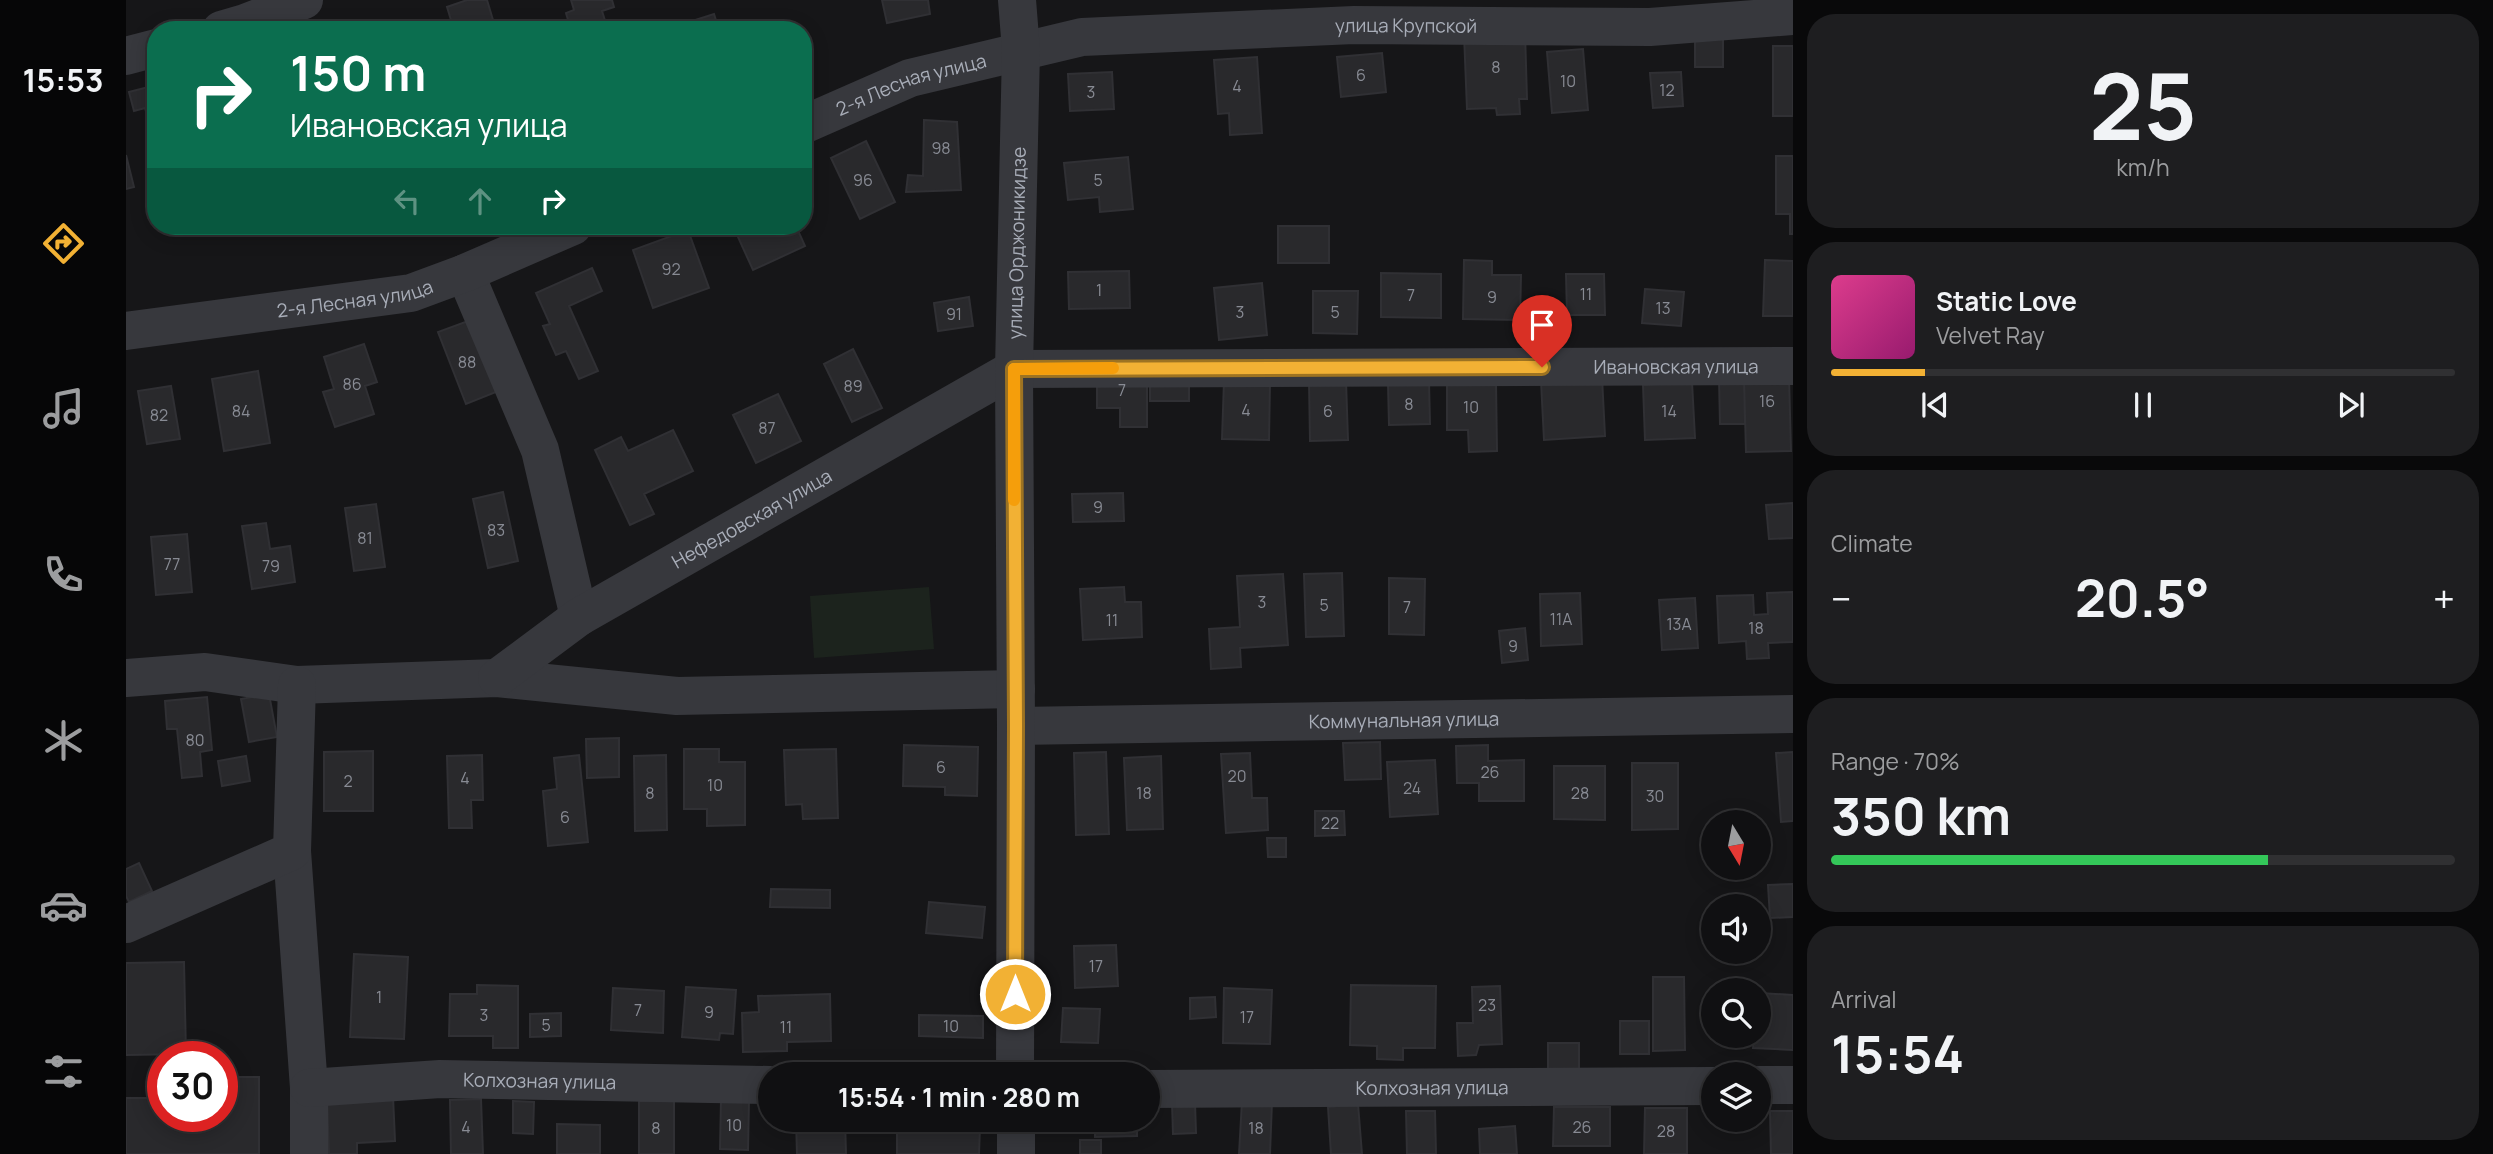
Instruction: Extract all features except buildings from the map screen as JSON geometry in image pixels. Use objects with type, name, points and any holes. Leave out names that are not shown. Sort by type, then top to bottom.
[{"type":"street","points":[[250,21],[303,0]]},
{"type":"street","name":"улица Орджоникидзе","points":[[1015,1062],[1014,369],[1021,50],[1017,0]]},
{"type":"street","name":"улица Крупской","points":[[1021,50],[1082,37],[1354,25],[1650,27],[1793,16]]},
{"type":"street","points":[[126,56],[147,50]]},
{"type":"street","name":"2-я Лесная улица","points":[[812,121],[911,78],[1021,50]]},
{"type":"street","name":"2-я Лесная улица","points":[[126,331],[411,293],[552,235]]},
{"type":"street","points":[[465,273],[540,450],[579,617]]},
{"type":"street","name":"Ивановская улица","points":[[1014,369],[1793,366]]},
{"type":"street","name":"Нефедовская улица","points":[[497,678],[579,617],[1014,369]]},
{"type":"street","points":[[126,678],[205,672],[297,685],[497,678],[677,696],[1016,689]]},
{"type":"street","points":[[297,685],[292,851],[309,1088],[309,1154]]},
{"type":"street","name":"Коммунальная улица","points":[[1016,726],[1793,715]]},
{"type":"street","points":[[126,924],[292,851]]},
{"type":"street","name":"Колхозная улица","points":[[309,1088],[440,1079],[758,1085]]},
{"type":"street","points":[[1771,1085],[1793,1085]]},
{"type":"street","name":"Колхозная улица","points":[[1160,1088],[1701,1086]]},
{"type":"street","points":[[1016,1132],[1016,1154]]},
{"type":"shaded area","points":[[929,587],[934,649],[814,658],[810,596]]},
{"type":"slow traffic","points":[[1014,500],[1014,369],[1113,368]]},
{"type":"route","points":[[1015,994],[1014,369],[1542,367]]}]
